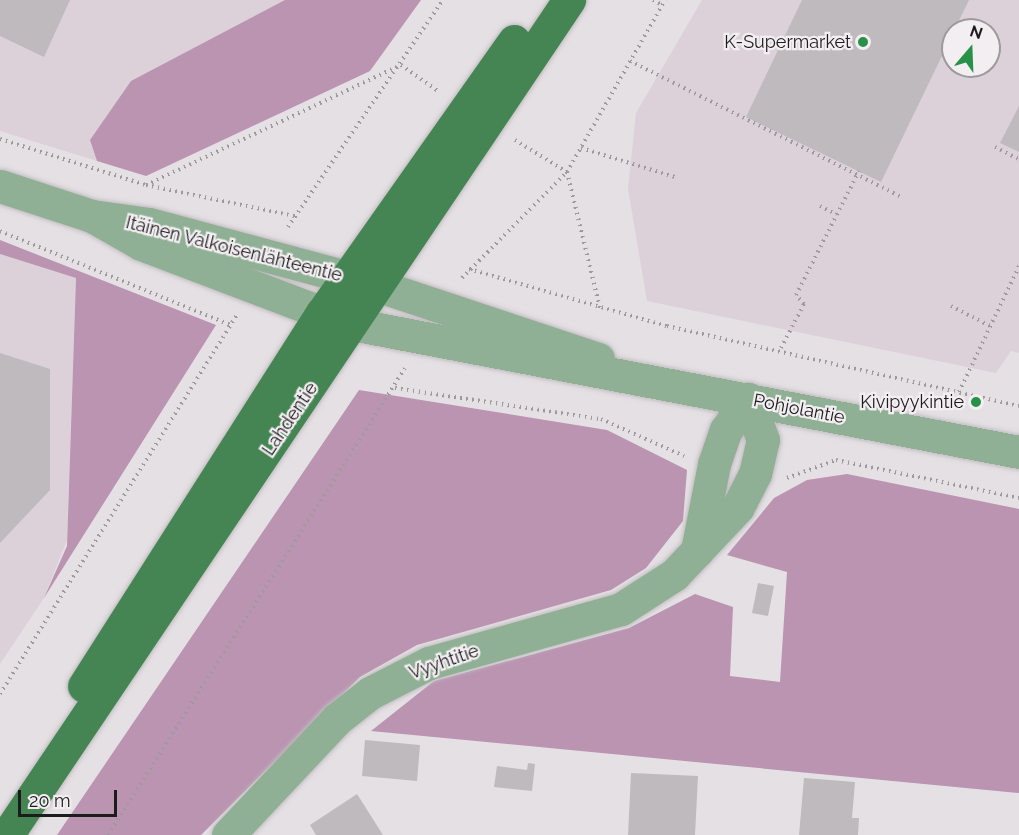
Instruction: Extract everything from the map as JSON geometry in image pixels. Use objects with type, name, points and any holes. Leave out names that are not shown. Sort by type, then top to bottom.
[{"type":"main road","name":"Lahdentie","points":[[7,835],[543,0]]},
{"type":"main road","name":"Lahdentie","points":[[362,281],[569,0]]},
{"type":"main road","name":"Lahdentie","points":[[0,827],[154,569],[337,319]]},
{"type":"street","name":"Itäinen Valkoisenlähteentie","points":[[0,186],[92,216],[149,224],[362,281]]},
{"type":"street","name":"Itäinen Valkoisenlähteentie","points":[[92,216],[141,244],[337,319]]},
{"type":"street","name":"Pohjolantie","points":[[362,281],[544,338],[650,379]]},
{"type":"street","name":"Pohjolantie","points":[[337,319],[539,364],[650,379],[1019,452]]},
{"type":"street","name":"Vyyhtitie","points":[[228,835],[337,719],[370,693],[429,663],[621,609],[674,575],[697,550],[714,464],[726,430],[748,399]]},
{"type":"path","points":[[283,236],[443,0]]},
{"type":"path","points":[[653,0],[662,5]]},
{"type":"path","points":[[665,0],[567,172],[469,268],[600,309],[1019,405]]},
{"type":"path","points":[[630,61],[900,196]]},
{"type":"path","points":[[401,65],[441,94]]},
{"type":"path","points":[[146,185],[401,65]]},
{"type":"path","points":[[507,135],[567,172],[600,309]]},
{"type":"path","points":[[0,139],[146,185],[295,216]]},
{"type":"path","points":[[995,147],[1019,159]]},
{"type":"path","points":[[581,148],[675,177]]},
{"type":"path","points":[[780,349],[804,304],[796,295],[858,173]]},
{"type":"path","points":[[820,206],[836,214]]},
{"type":"path","points":[[0,231],[230,325]]},
{"type":"path","points":[[959,392],[1019,266]]},
{"type":"path","points":[[951,306],[991,326]]},
{"type":"path","points":[[0,694],[239,311]]},
{"type":"path","points":[[108,835],[395,388],[601,419],[674,453]]},
{"type":"path","points":[[789,478],[836,460],[1019,498]]},
{"type":"shaded area","points":[[0,0],[285,0],[90,140],[97,161],[0,131]]},
{"type":"shaded area","points":[[285,0],[421,0],[370,71],[146,176],[97,161],[90,140],[131,81]]},
{"type":"shaded area","points":[[702,0],[1019,0],[1019,353],[1011,351],[996,373],[647,301],[628,189],[636,113]]},
{"type":"shaded area","points":[[0,240],[216,325],[44,598],[67,546],[76,278],[0,254]]},
{"type":"shaded area","points":[[0,254],[76,278],[67,540],[44,598],[0,664]]},
{"type":"shaded area","points":[[359,390],[607,430],[687,470],[683,521],[646,568],[611,590],[417,645],[360,677],[201,835],[57,835]]},
{"type":"shaded area","points":[[847,474],[1019,509],[1019,793],[371,731],[434,681],[629,628],[695,594],[733,607],[730,676],[780,682],[787,572],[727,555],[774,498],[807,480]]},
{"type":"building","points":[[0,0],[70,0],[44,57],[0,36]]},
{"type":"building","points":[[802,0],[969,0],[960,18],[941,18],[941,58],[881,182],[746,117]]},
{"type":"building","points":[[1019,106],[1019,152],[1000,143]]},
{"type":"building","points":[[0,353],[50,369],[50,490],[0,543]]},
{"type":"building","points":[[758,583],[774,586],[768,616],[752,613]]},
{"type":"building","points":[[365,740],[420,745],[417,781],[362,776]]},
{"type":"building","points":[[528,763],[535,764],[532,791],[494,787],[497,766],[527,770]]},
{"type":"building","points":[[631,773],[698,776],[695,835],[628,835]]},
{"type":"building","points":[[804,778],[855,782],[852,818],[859,818],[858,835],[799,835]]},
{"type":"building","points":[[357,794],[383,835],[316,835],[310,825]]},
{"type":"place","name":"K-Supermarket","points":[[863,42]]},
{"type":"place","name":"Kivipyykintie","points":[[976,402]]}]
